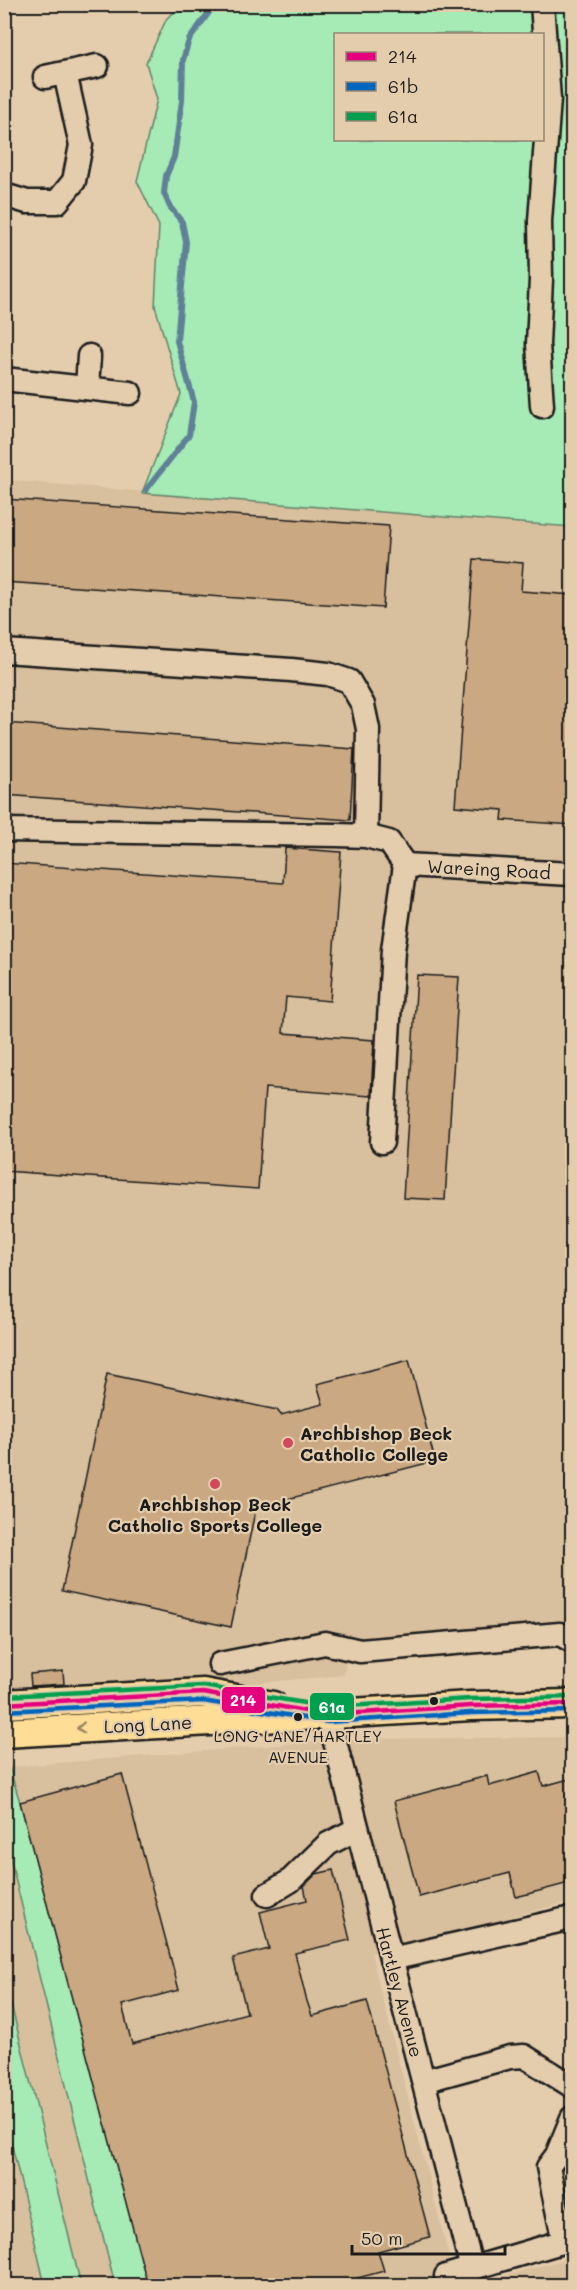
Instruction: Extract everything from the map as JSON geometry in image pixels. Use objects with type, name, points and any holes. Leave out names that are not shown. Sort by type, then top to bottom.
[{"type":"main road","name":"Long Lane","points":[[4,1704],[203,1693],[328,1715]]},
{"type":"main road","name":"Long Lane","points":[[4,1732],[471,1706],[573,1704]]},
{"type":"street","points":[[542,4],[549,99],[540,221],[541,279],[538,344],[542,405]]},
{"type":"street","points":[[4,195],[27,202],[57,202],[74,182],[81,145],[55,75],[97,66]]},
{"type":"street","points":[[87,388],[89,356]]},
{"type":"street","points":[[4,379],[130,393]]},
{"type":"street","points":[[4,651],[291,670],[328,674],[349,681],[363,705],[368,729],[366,836]]},
{"type":"street","points":[[4,830],[366,836],[389,842],[405,865],[393,950],[382,1142]]},
{"type":"street","name":"Wareing Road","points":[[405,865],[573,874]]},
{"type":"street","points":[[220,1665],[324,1643],[360,1651],[560,1634],[573,1641]]},
{"type":"street","name":"Hartley Avenue","points":[[328,1715],[472,2269]]},
{"type":"street","points":[[267,1895],[290,1881],[328,1844],[357,1829]]},
{"type":"street","points":[[391,1959],[573,1918]]},
{"type":"street","points":[[423,2081],[510,2057],[524,2056],[573,2086]]},
{"type":"street","points":[[448,2286],[446,2276],[568,2240],[548,2167],[557,2155],[573,2118]]},
{"type":"shaded area","points":[[4,480],[572,527],[572,1645],[346,1663],[344,1675],[19,1704],[6,1691],[4,1680]]},
{"type":"shaded area","points":[[572,1737],[572,1901],[371,1953],[456,2285],[148,2285],[9,1767],[352,1739]]},
{"type":"shaded area","points":[[5,1837],[115,2285],[81,2285],[5,1980]]},
{"type":"shaded area","points":[[5,2100],[48,2285],[5,2285]]},
{"type":"shaded area","points":[[570,2258],[572,2285],[471,2285]]},
{"type":"green space","points":[[184,5],[572,5],[572,527],[142,493],[181,394],[155,306],[159,226],[137,181],[157,99],[146,63],[167,18]]},
{"type":"green space","points":[[4,1767],[9,1767],[20,1802],[148,2285],[115,2285],[5,1837]]},
{"type":"green space","points":[[4,1980],[81,2285],[45,2285],[5,2116]]},
{"type":"building","points":[[4,499],[389,526],[383,608],[4,582]]},
{"type":"building","points":[[474,559],[523,563],[521,591],[573,595],[573,825],[502,820],[503,810],[455,806]]},
{"type":"building","points":[[4,723],[354,749],[350,820],[4,795]]},
{"type":"building","points":[[285,848],[341,852],[330,1001],[286,997],[283,1033],[374,1040],[371,1096],[265,1088],[258,1189],[4,1171],[4,863],[283,883]]},
{"type":"building","points":[[417,975],[459,977],[445,1200],[403,1198]]},
{"type":"building","name":"Archbishop Beck Catholic Sports College","points":[[409,1360],[435,1461],[256,1507],[231,1627],[62,1591],[107,1374],[277,1410],[281,1415],[323,1404],[317,1384]]},
{"type":"building","points":[[63,1671],[64,1684],[31,1686],[30,1674]]},
{"type":"building","points":[[539,1772],[543,1786],[573,1778],[573,1882],[516,1897],[510,1873],[419,1897],[394,1801],[487,1776],[489,1786]]},
{"type":"building","points":[[122,1774],[179,1990],[122,2005],[132,2044],[247,2013],[233,1958],[269,1949],[260,1912],[307,1900],[304,1886],[316,1874],[333,1870],[350,1940],[295,1953],[306,1998],[312,2016],[367,2001],[430,2237],[378,2251],[384,2271],[328,2286],[148,2286],[20,1802]]},
{"type":"waterway","points":[[146,490],[189,435],[194,402],[177,341],[186,242],[182,222],[170,207],[164,193],[166,176],[174,157],[182,101],[183,60],[189,40],[215,4]]},
{"type":"transit line","name":"61a","points":[[4,1696],[203,1686],[328,1707],[471,1699],[572,1697]]},
{"type":"transit line","name":"214","points":[[4,1704],[203,1693],[328,1715],[471,1706],[572,1704]]},
{"type":"transit line","name":"61b","points":[[4,1711],[203,1701],[328,1722],[471,1713],[572,1711]]},
{"type":"place","name":"Archbishop Beck Catholic College","points":[[288,1443]]},
{"type":"place","name":"Archbishop Beck Catholic Sports College","points":[[215,1484]]},
{"type":"place","name":"LONG LANE/HARTLEY AVENUE","points":[[298,1717]]}]
